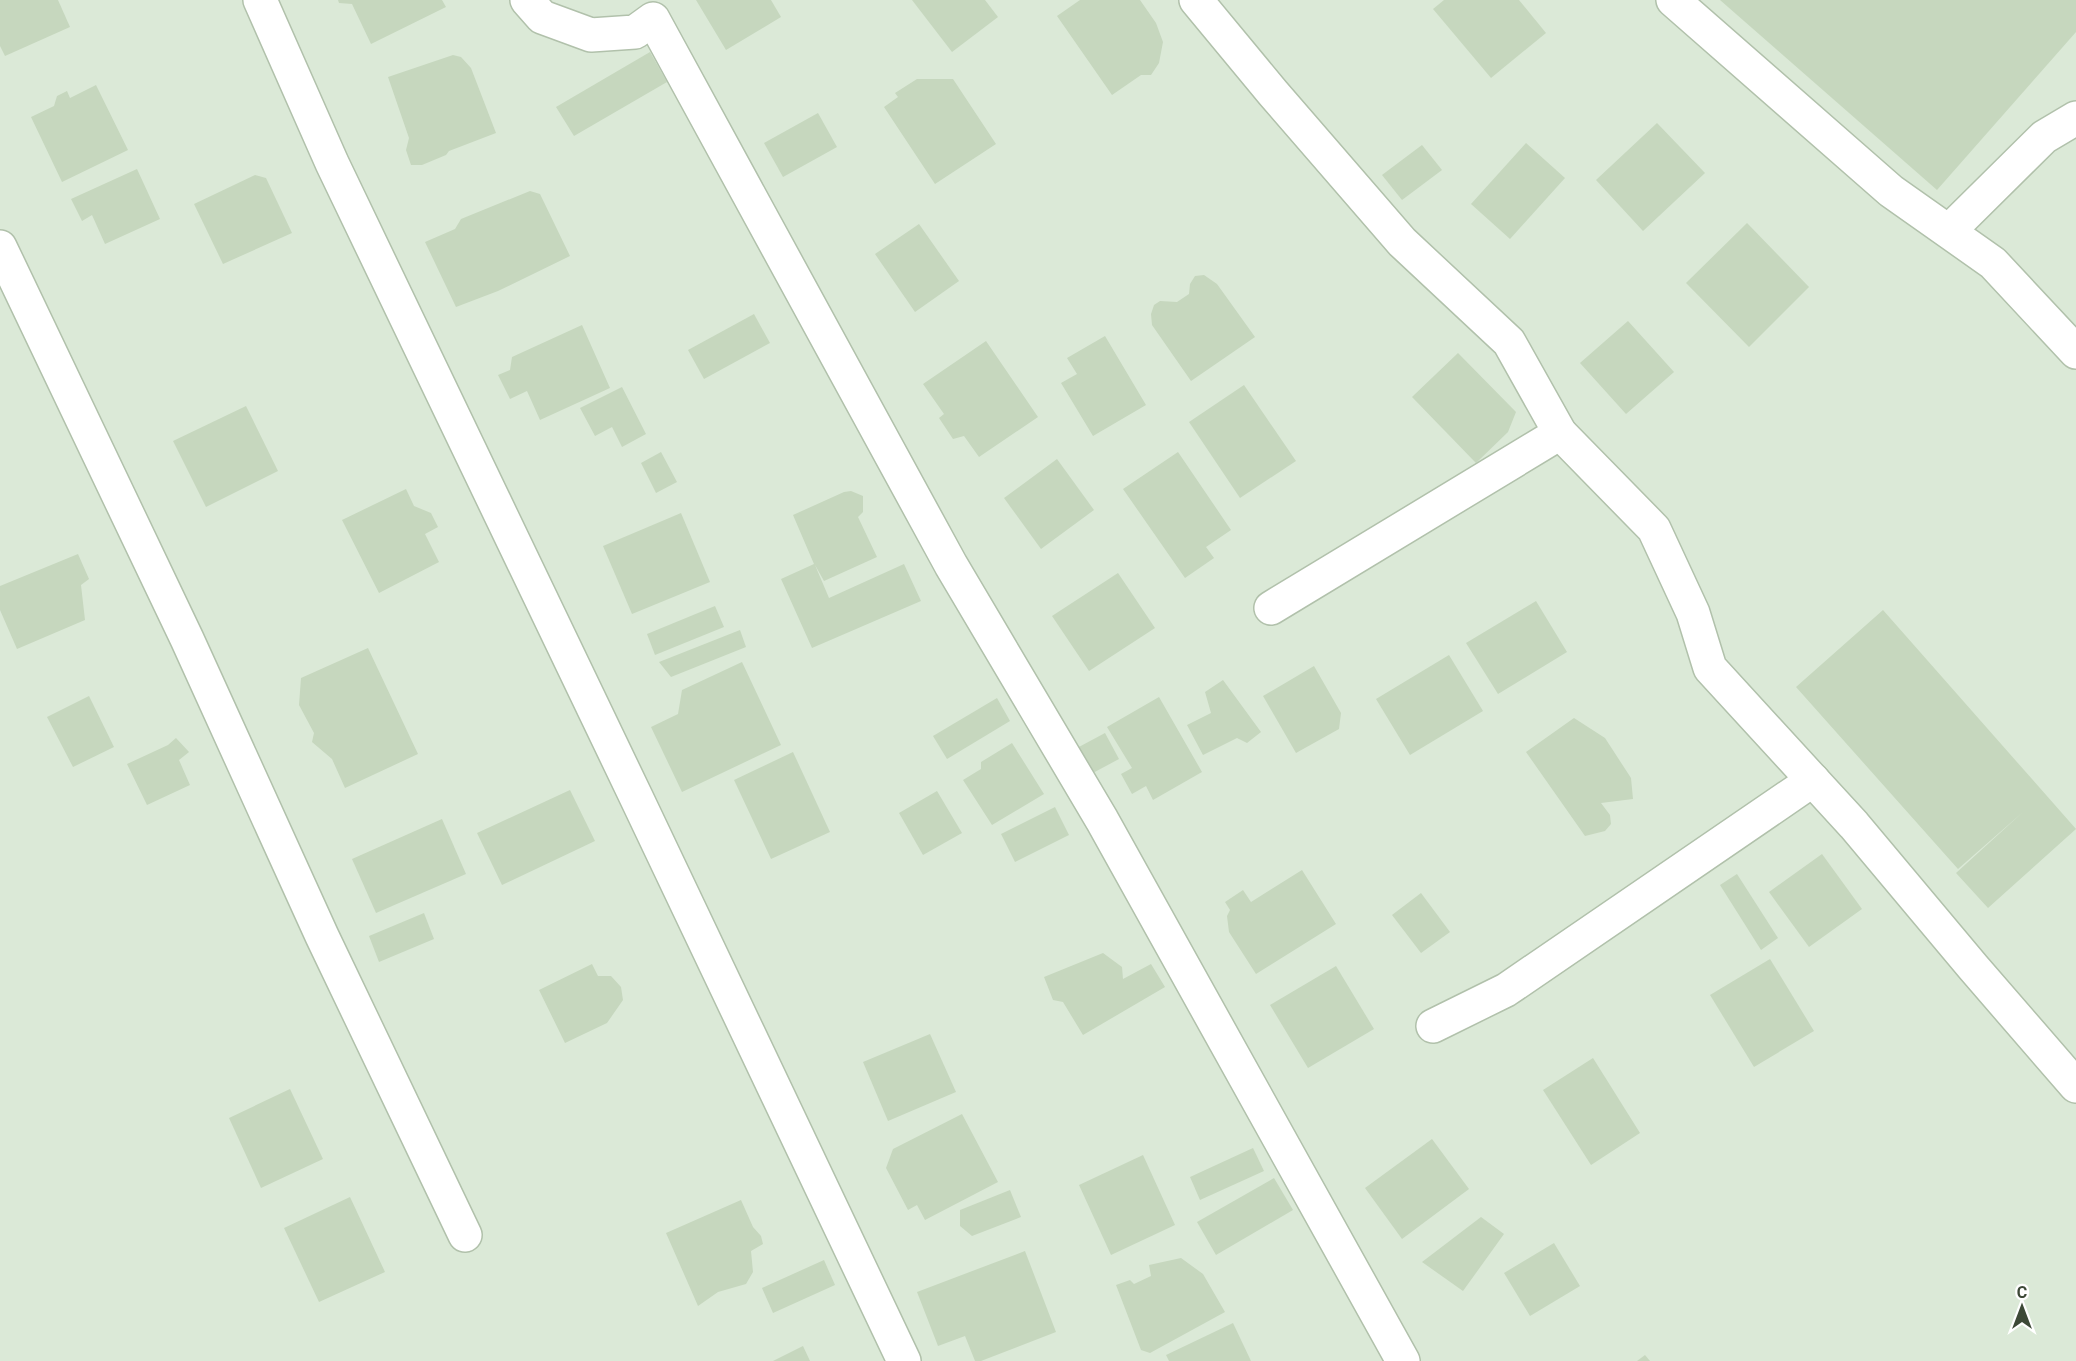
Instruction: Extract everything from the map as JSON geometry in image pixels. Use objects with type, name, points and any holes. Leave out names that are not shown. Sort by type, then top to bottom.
[{"type":"street","points":[[260,0],[332,163],[904,1361]]},
{"type":"street","points":[[527,0],[542,17],[591,35],[634,32],[653,19],[812,306],[951,565],[1102,820],[1403,1361]]},
{"type":"street","points":[[1196,0],[1401,242],[1509,342],[1560,433],[1654,529],[1693,613],[1710,668],[1854,825],[1973,968],[2076,1086]]},
{"type":"street","points":[[1673,0],[1891,191],[1993,262],[2076,352]]},
{"type":"street","points":[[1949,231],[2044,137],[2076,118]]},
{"type":"street","points":[[0,247],[187,639],[322,936],[465,1235]]},
{"type":"street","points":[[1270,608],[1560,433]]},
{"type":"street","points":[[1433,1026],[1506,990],[1813,780]]},
{"type":"shaded area","points":[[0,0],[2076,0],[2076,1361],[0,1361]]},
{"type":"building","points":[[0,0],[58,0],[70,27],[5,56],[0,46]]},
{"type":"building","points":[[338,0],[442,0],[446,7],[371,44],[352,4],[339,3]]},
{"type":"building","points":[[696,0],[771,0],[781,17],[726,50]]},
{"type":"building","points":[[912,0],[985,0],[998,17],[952,52]]},
{"type":"building","points":[[1080,0],[1140,0],[1156,23],[1163,42],[1159,63],[1151,75],[1141,75],[1112,95],[1057,16]]},
{"type":"building","points":[[1444,0],[1519,0],[1546,33],[1491,78],[1433,9]]},
{"type":"building","points":[[1720,0],[2076,0],[2076,32],[1937,190]]},
{"type":"building","points":[[650,52],[667,82],[574,136],[556,107]]},
{"type":"building","points":[[453,55],[461,57],[471,68],[496,133],[449,151],[446,155],[422,165],[411,165],[406,150],[409,138],[388,77]]},
{"type":"building","points":[[917,79],[953,79],[996,144],[935,184],[884,107],[898,97],[895,93]]},
{"type":"building","points":[[96,85],[128,150],[62,182],[31,117],[54,106],[57,96],[67,91],[70,98]]},
{"type":"building","points":[[818,113],[837,147],[783,177],[764,143]]},
{"type":"building","points":[[1657,123],[1705,173],[1643,231],[1596,180]]},
{"type":"building","points":[[1526,143],[1565,178],[1510,239],[1471,204]]},
{"type":"building","points":[[1422,145],[1442,170],[1402,200],[1382,175]]},
{"type":"building","points":[[137,169],[160,219],[105,244],[92,215],[82,221],[71,199]]},
{"type":"building","points":[[255,175],[266,178],[292,233],[223,264],[194,204]]},
{"type":"building","points":[[530,191],[540,194],[570,256],[498,291],[456,307],[425,242],[455,229],[461,219]]},
{"type":"building","points":[[1747,223],[1809,287],[1749,347],[1686,283]]},
{"type":"building","points":[[919,224],[959,281],[915,312],[875,254]]},
{"type":"building","points":[[1204,275],[1217,284],[1255,337],[1191,381],[1152,325],[1151,314],[1154,305],[1160,301],[1177,302],[1189,294],[1190,284],[1195,276]]},
{"type":"building","points":[[754,314],[770,343],[704,379],[688,350]]},
{"type":"building","points":[[1628,321],[1674,372],[1626,414],[1580,363]]},
{"type":"building","points":[[582,325],[610,388],[540,420],[527,391],[510,399],[498,375],[510,370],[512,357]]},
{"type":"building","points":[[1105,336],[1146,405],[1093,436],[1061,383],[1077,374],[1067,358]]},
{"type":"building","points":[[986,341],[1038,417],[979,457],[964,436],[953,439],[939,418],[944,414],[923,384]]},
{"type":"building","points":[[1458,353],[1516,412],[1508,432],[1476,463],[1412,397]]},
{"type":"building","points":[[1244,385],[1296,461],[1240,498],[1189,422]]},
{"type":"building","points":[[622,387],[646,434],[622,447],[612,427],[595,436],[580,408]]},
{"type":"building","points":[[246,406],[278,471],[206,507],[173,441]]},
{"type":"building","points":[[661,452],[677,482],[656,493],[641,463]]},
{"type":"building","points":[[1178,452],[1231,530],[1206,547],[1214,558],[1185,578],[1123,489]]},
{"type":"building","points":[[1057,459],[1094,510],[1041,549],[1004,498]]},
{"type":"building","points":[[406,489],[414,506],[431,513],[438,527],[425,534],[439,562],[379,593],[342,520]]},
{"type":"building","points":[[851,491],[863,496],[863,512],[858,517],[877,557],[824,581],[815,565],[829,598],[904,564],[921,601],[812,648],[781,579],[814,564],[793,515]]},
{"type":"building","points":[[681,513],[710,582],[632,614],[603,546]]},
{"type":"building","points":[[78,554],[89,579],[81,585],[85,620],[17,649],[0,610],[0,586]]},
{"type":"building","points":[[1118,573],[1155,628],[1089,671],[1052,616]]},
{"type":"building","points":[[1536,601],[1567,652],[1498,694],[1466,643]]},
{"type":"building","points":[[715,606],[724,627],[655,655],[647,634]]},
{"type":"building","points":[[1883,610],[2076,829],[1988,908],[1956,873],[2023,812],[1958,869],[1796,687]]},
{"type":"building","points":[[740,630],[746,647],[671,677],[659,662]]},
{"type":"building","points":[[368,648],[418,754],[345,788],[332,759],[312,742],[314,733],[299,705],[301,678]]},
{"type":"building","points":[[1449,655],[1483,711],[1410,755],[1376,699]]},
{"type":"building","points":[[742,662],[781,745],[682,792],[651,727],[678,714],[682,690]]},
{"type":"building","points":[[1314,666],[1341,713],[1339,729],[1296,753],[1263,696]]},
{"type":"building","points":[[1223,680],[1261,732],[1247,743],[1237,738],[1203,755],[1187,725],[1211,713],[1205,692]]},
{"type":"building","points":[[89,696],[114,747],[73,767],[47,717]]},
{"type":"building","points":[[1159,697],[1202,772],[1153,800],[1146,786],[1132,794],[1121,774],[1132,768],[1107,727]]},
{"type":"building","points":[[997,698],[1010,721],[947,759],[933,736]]},
{"type":"building","points":[[1574,718],[1605,738],[1631,778],[1633,799],[1601,803],[1610,815],[1611,824],[1605,831],[1585,836],[1526,752]]},
{"type":"building","points":[[1105,733],[1119,759],[1091,774],[1077,748]]},
{"type":"building","points":[[176,738],[189,752],[179,760],[190,785],[147,805],[127,764],[168,745]]},
{"type":"building","points":[[1012,743],[1044,794],[992,825],[963,780],[981,769],[981,762]]},
{"type":"building","points":[[793,752],[830,832],[771,859],[734,780]]},
{"type":"building","points":[[570,790],[595,841],[502,885],[477,833]]},
{"type":"building","points":[[937,791],[962,833],[923,855],[899,813]]},
{"type":"building","points":[[1055,807],[1069,835],[1015,862],[1001,834]]},
{"type":"building","points":[[442,819],[466,874],[376,913],[352,859]]},
{"type":"building","points":[[1822,854],[1862,909],[1809,947],[1769,892]]},
{"type":"building","points":[[1302,870],[1336,924],[1256,974],[1229,932],[1227,916],[1230,910],[1225,902],[1243,890],[1251,902]]},
{"type":"building","points":[[1737,874],[1778,938],[1761,950],[1720,885]]},
{"type":"building","points":[[1421,893],[1450,932],[1421,953],[1392,915]]},
{"type":"building","points":[[424,913],[434,939],[379,962],[369,936]]},
{"type":"building","points":[[1103,953],[1122,967],[1123,979],[1151,964],[1165,987],[1083,1035],[1063,1002],[1053,1000],[1044,977]]},
{"type":"building","points":[[1770,959],[1814,1031],[1754,1067],[1710,995]]},
{"type":"building","points":[[592,964],[598,976],[611,976],[621,987],[623,1000],[607,1023],[565,1043],[539,990]]},
{"type":"building","points":[[1336,966],[1374,1029],[1308,1068],[1270,1005]]},
{"type":"building","points":[[930,1034],[956,1092],[888,1121],[863,1062]]},
{"type":"building","points":[[1593,1058],[1640,1133],[1591,1165],[1543,1090]]},
{"type":"building","points":[[290,1089],[323,1159],[261,1188],[229,1118]]},
{"type":"building","points":[[962,1114],[998,1182],[925,1220],[917,1205],[908,1210],[886,1168],[893,1149]]},
{"type":"building","points":[[1432,1139],[1469,1189],[1402,1239],[1365,1188]]},
{"type":"building","points":[[1253,1148],[1264,1171],[1200,1200],[1190,1177]]},
{"type":"building","points":[[1143,1155],[1175,1225],[1111,1255],[1079,1185]]},
{"type":"building","points":[[1274,1178],[1293,1210],[1216,1255],[1197,1222]]},
{"type":"building","points":[[1010,1190],[1021,1217],[972,1236],[960,1226],[960,1210]]},
{"type":"building","points":[[350,1197],[385,1272],[319,1302],[284,1228]]},
{"type":"building","points":[[741,1200],[763,1244],[751,1251],[753,1272],[746,1284],[718,1292],[698,1306],[666,1233]]},
{"type":"building","points":[[1481,1217],[1504,1234],[1463,1291],[1422,1262]]},
{"type":"building","points":[[1554,1243],[1580,1286],[1530,1316],[1504,1273]]},
{"type":"building","points":[[1025,1251],[1056,1332],[981,1361],[975,1361],[965,1336],[938,1346],[917,1292]]},
{"type":"building","points":[[1181,1258],[1203,1274],[1225,1312],[1150,1353],[1141,1350],[1116,1285],[1130,1280],[1134,1284],[1151,1276],[1149,1265]]},
{"type":"building","points":[[824,1260],[835,1285],[773,1313],[762,1288]]},
{"type":"building","points":[[1233,1323],[1251,1361],[1169,1361],[1166,1355]]},
{"type":"building","points":[[803,1346],[810,1361],[773,1361]]},
{"type":"building","points":[[1645,1355],[1650,1361],[1637,1361]]}]
